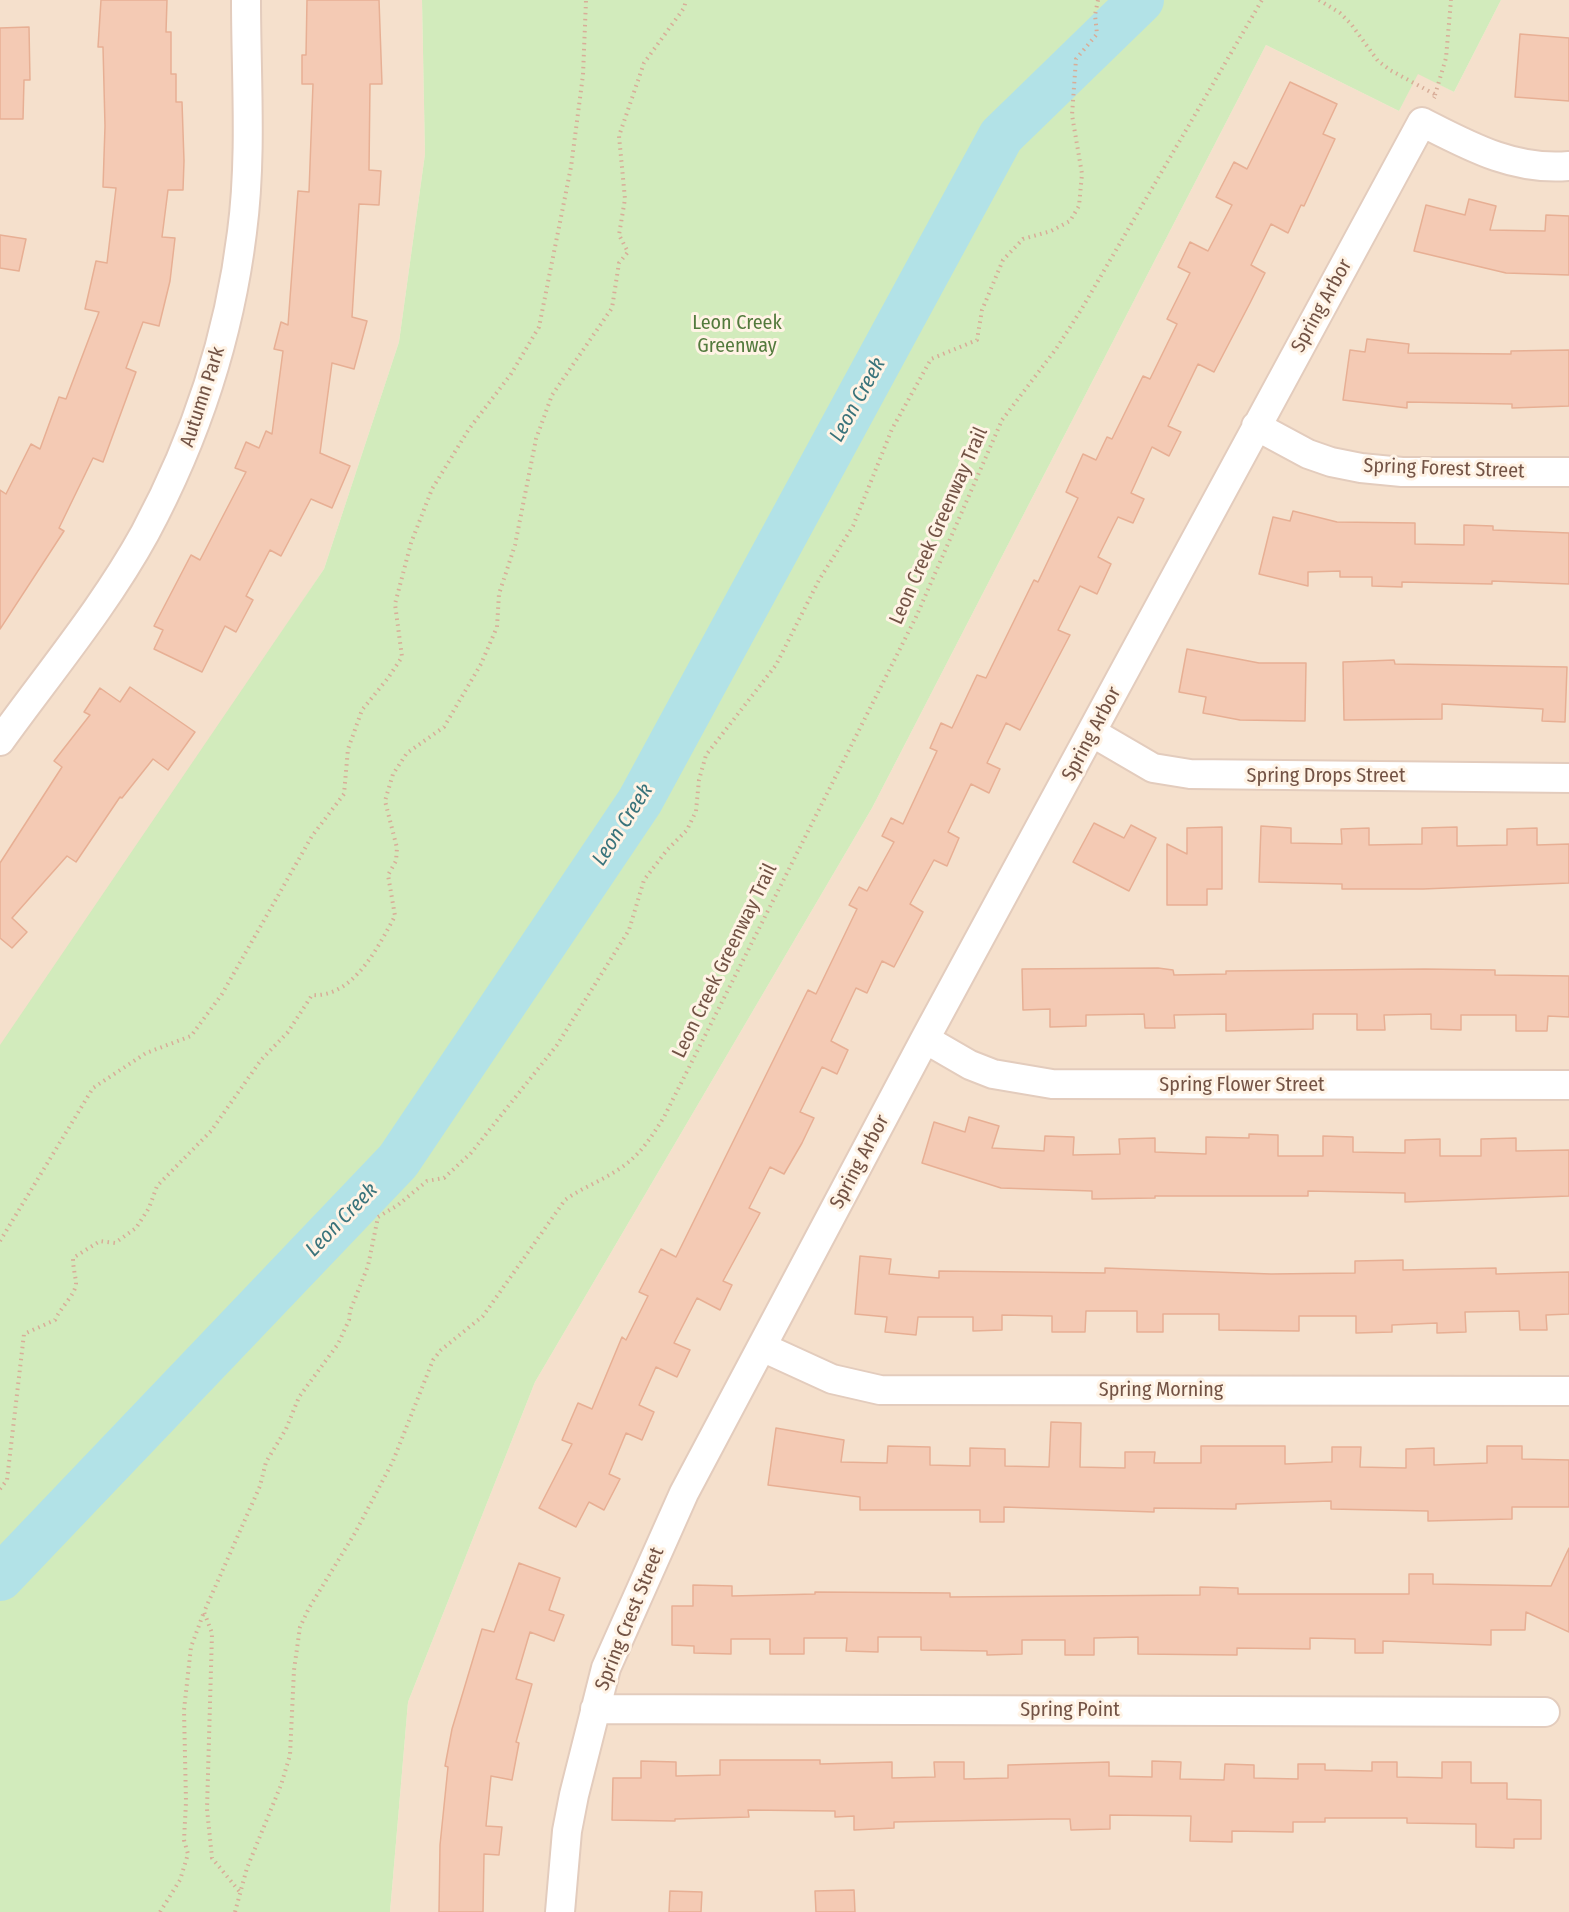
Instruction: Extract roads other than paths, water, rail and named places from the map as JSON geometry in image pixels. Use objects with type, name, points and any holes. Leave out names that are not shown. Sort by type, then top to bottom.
[{"type":"street","name":"Autumn Park","points":[[0,741],[100,603],[144,534],[181,463],[209,387],[230,310],[243,230],[246,150],[246,0]]},
{"type":"street","name":"Spring Arbor","points":[[762,1347],[925,1039],[1093,734],[1256,426],[1422,123],[1489,156],[1521,164],[1552,168],[1569,166]]},
{"type":"street","name":"Spring Forest Street","points":[[1256,426],[1308,454],[1331,462],[1361,468],[1402,472],[1569,472]]},
{"type":"street","name":"Spring Drops Street","points":[[1093,734],[1153,768],[1190,774],[1569,778]]},
{"type":"street","name":"Spring Flower Street","points":[[925,1039],[970,1065],[993,1074],[1052,1084],[1569,1085]]},
{"type":"street","name":"Spring Morning","points":[[762,1347],[832,1379],[880,1390],[1569,1391]]},
{"type":"street","name":"Spring Crest Street","points":[[560,1912],[567,1831],[606,1668],[684,1493],[762,1347]]},
{"type":"street","name":"Spring Point","points":[[595,1709],[1545,1712]]},
{"type":"waterway","name":"Leon Creek","points":[[0,1578],[398,1161],[640,801],[1001,136],[1141,0]]},
{"type":"park label","name":"Leon Creek Greenway","points":[[737,334]]}]
